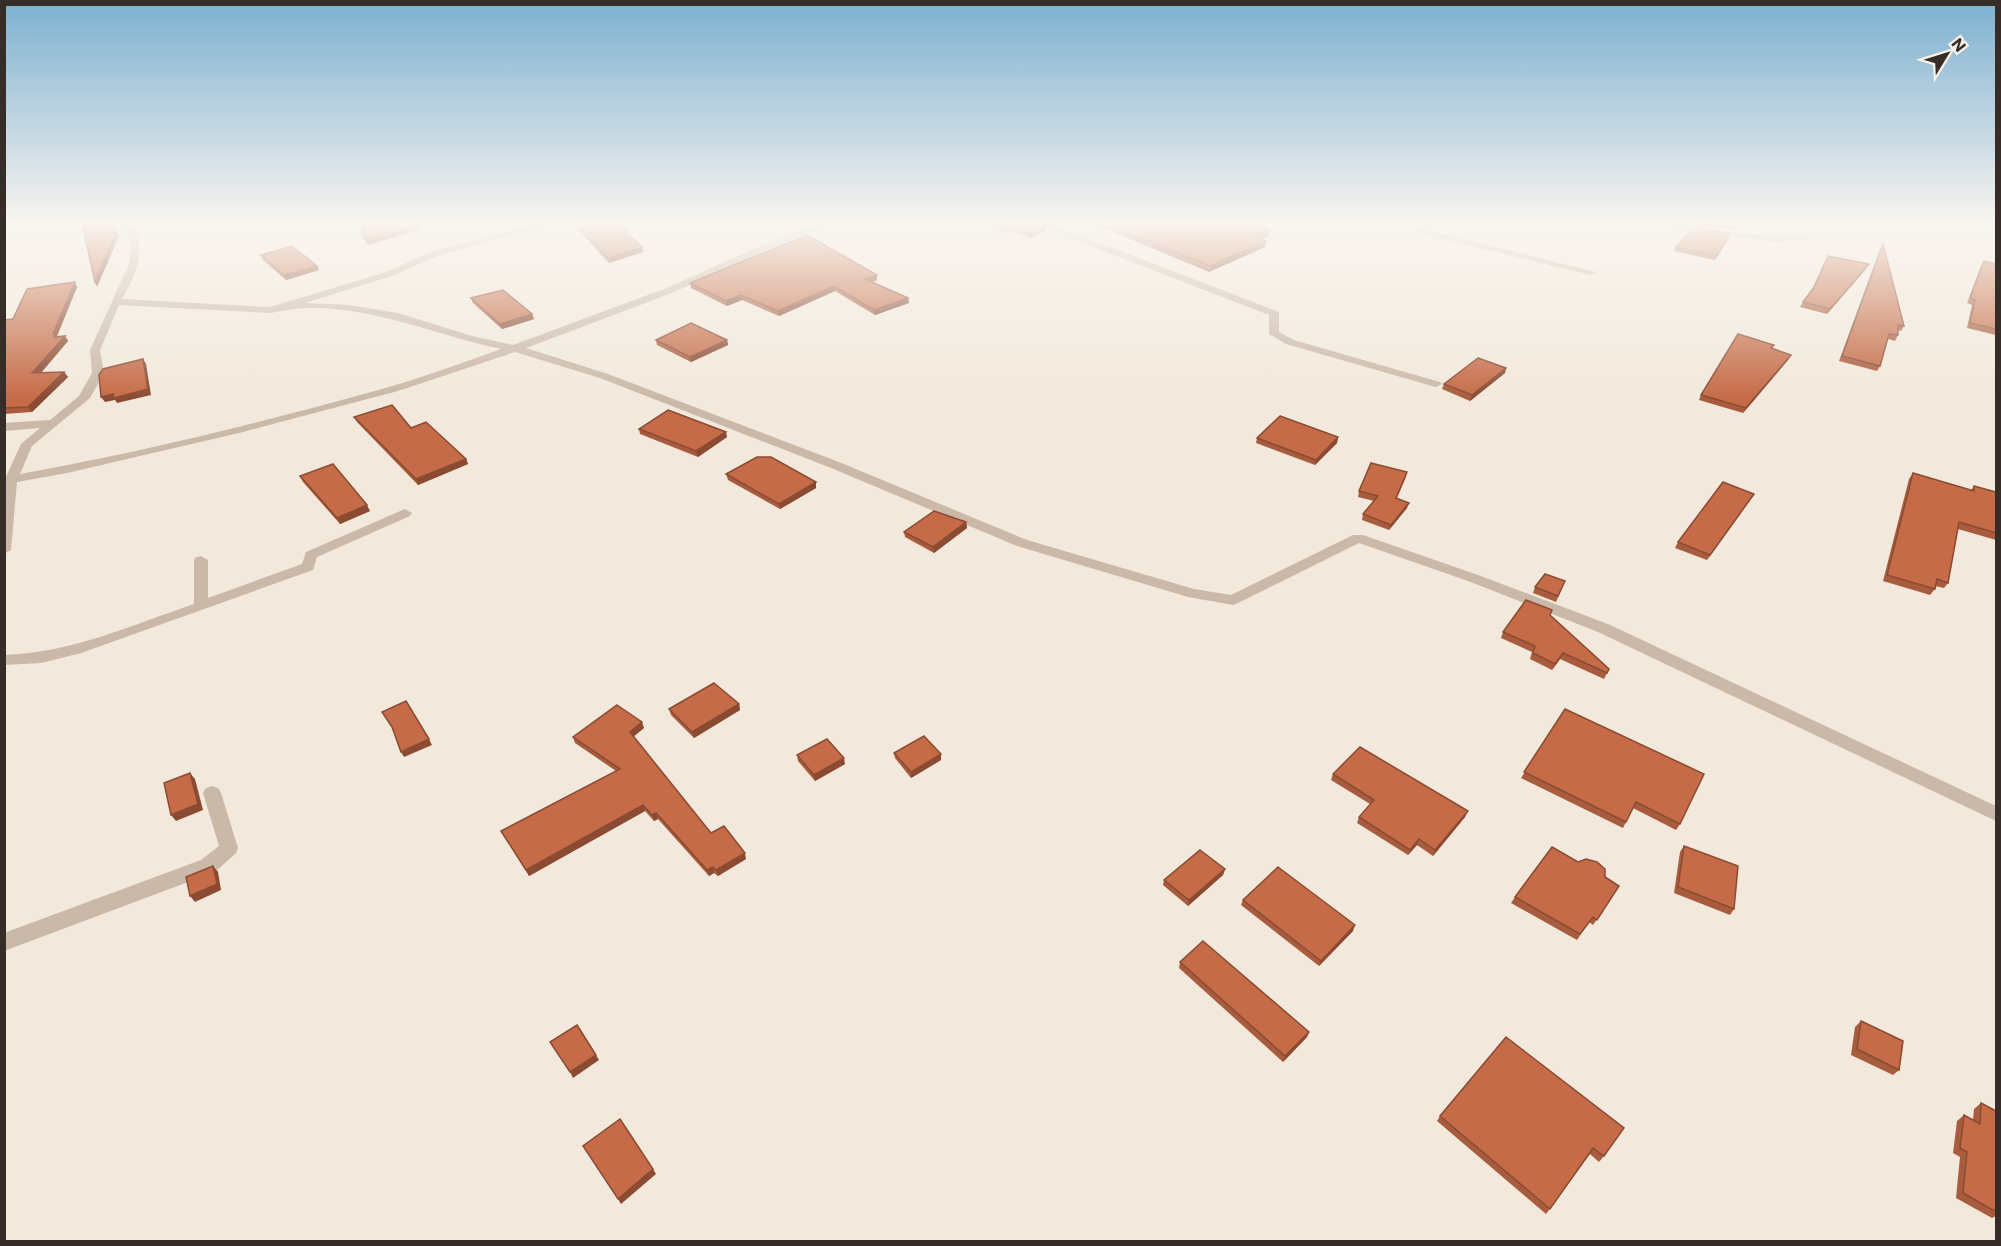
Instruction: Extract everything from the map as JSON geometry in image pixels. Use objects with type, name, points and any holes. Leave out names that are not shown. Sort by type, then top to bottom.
[{"type":"street","points":[[4,550],[11,479],[27,444],[84,398],[98,373],[95,350],[114,302],[126,282]]},
{"type":"street","points":[[114,302],[271,310],[362,282]]},
{"type":"street","points":[[11,479],[67,469],[239,429],[394,388],[513,348],[688,282]]},
{"type":"street","points":[[1193,282],[1275,314],[1272,321],[1274,334],[1290,342],[1436,384]]},
{"type":"street","points":[[288,305],[349,308],[398,316],[469,339],[535,353],[604,376],[835,465],[1022,543],[1193,594],[1233,600],[1358,538],[1603,628],[1996,814]]},
{"type":"street","points":[[4,427],[52,423]]},
{"type":"street","points":[[4,660],[29,661],[58,656],[308,567],[311,555],[405,513]]},
{"type":"street","points":[[201,560],[201,606]]},
{"type":"street","points":[[4,942],[208,866],[229,848],[212,793]]},
{"type":"building","points":[[75,282],[53,334],[56,334],[54,337],[65,336],[32,373],[64,372],[28,407],[4,408],[4,320],[13,319],[27,289]]},
{"type":"building","points":[[872,282],[908,298],[874,310],[834,286],[778,311],[741,295],[726,301],[690,283]]},
{"type":"building","points":[[1816,282],[1853,282],[1830,309],[1803,302]]},
{"type":"building","points":[[1869,282],[1893,282],[1904,326],[1898,325],[1898,335],[1889,334],[1880,366],[1842,356]]},
{"type":"building","points":[[1976,282],[1996,282],[1996,329],[1970,323],[1975,300],[1970,298]]},
{"type":"building","points":[[503,290],[532,314],[500,324],[471,298]]},
{"type":"building","points":[[691,323],[727,340],[690,357],[656,340]]},
{"type":"building","points":[[1738,334],[1774,345],[1771,348],[1791,355],[1746,408],[1701,395]]},
{"type":"building","points":[[1478,358],[1506,368],[1472,395],[1444,384]]},
{"type":"building","points":[[143,359],[148,389],[114,398],[113,394],[101,397],[99,375],[103,369]]},
{"type":"building","points":[[392,405],[411,428],[426,422],[466,459],[416,479],[354,417]]},
{"type":"building","points":[[668,410],[726,432],[696,451],[639,429]]},
{"type":"building","points":[[1280,416],[1338,437],[1316,460],[1257,438]]},
{"type":"building","points":[[757,457],[771,457],[816,482],[779,504],[726,474]]},
{"type":"building","points":[[1371,463],[1407,472],[1396,498],[1409,503],[1391,525],[1363,514],[1378,496],[1359,491]]},
{"type":"building","points":[[333,464],[367,505],[337,518],[300,476]]},
{"type":"building","points":[[1913,473],[1974,491],[1974,486],[1996,492],[1996,533],[1959,522],[1948,583],[1937,579],[1935,589],[1887,575]]},
{"type":"building","points":[[1723,482],[1754,494],[1710,555],[1678,542]]},
{"type":"building","points":[[934,511],[966,522],[933,547],[904,532]]},
{"type":"building","points":[[1545,574],[1565,581],[1558,596],[1535,587]]},
{"type":"building","points":[[1526,600],[1552,610],[1550,615],[1609,669],[1607,673],[1563,653],[1555,664],[1533,653],[1535,646],[1503,632]]},
{"type":"building","points":[[714,683],[739,704],[692,732],[669,709]]},
{"type":"building","points":[[406,701],[429,739],[401,752],[392,727],[382,712]]},
{"type":"building","points":[[617,705],[642,722],[630,732],[711,833],[724,826],[745,853],[716,870],[713,867],[707,870],[656,813],[652,815],[643,805],[526,870],[501,831],[620,769],[573,737]]},
{"type":"building","points":[[1565,709],[1704,774],[1680,824],[1636,802],[1626,822],[1524,772]]},
{"type":"building","points":[[924,736],[941,754],[911,772],[894,753]]},
{"type":"building","points":[[827,739],[844,758],[814,775],[797,755]]},
{"type":"building","points":[[1360,747],[1468,811],[1435,850],[1419,839],[1410,850],[1359,817],[1374,800],[1333,774]]},
{"type":"building","points":[[190,773],[198,804],[171,815],[164,783]]},
{"type":"building","points":[[1684,846],[1738,866],[1734,909],[1678,887]]},
{"type":"building","points":[[1552,847],[1578,862],[1586,859],[1597,862],[1605,869],[1605,877],[1619,886],[1597,920],[1593,917],[1580,934],[1515,897]]},
{"type":"building","points":[[1200,850],[1225,869],[1189,900],[1164,880]]},
{"type":"building","points":[[213,866],[217,884],[190,896],[186,877]]},
{"type":"building","points":[[1278,867],[1355,925],[1321,961],[1243,900]]},
{"type":"building","points":[[1203,941],[1309,1032],[1285,1056],[1180,962]]},
{"type":"building","points":[[1861,1021],[1903,1041],[1899,1070],[1857,1049]]},
{"type":"building","points":[[577,1025],[596,1055],[570,1072],[550,1042]]},
{"type":"building","points":[[1506,1037],[1624,1128],[1604,1156],[1593,1148],[1550,1209],[1440,1116]]},
{"type":"building","points":[[1981,1103],[1996,1111],[1996,1212],[1963,1193],[1967,1152],[1960,1148],[1964,1115],[1980,1124]]},
{"type":"building","points":[[620,1119],[653,1169],[618,1199],[583,1146]]}]
